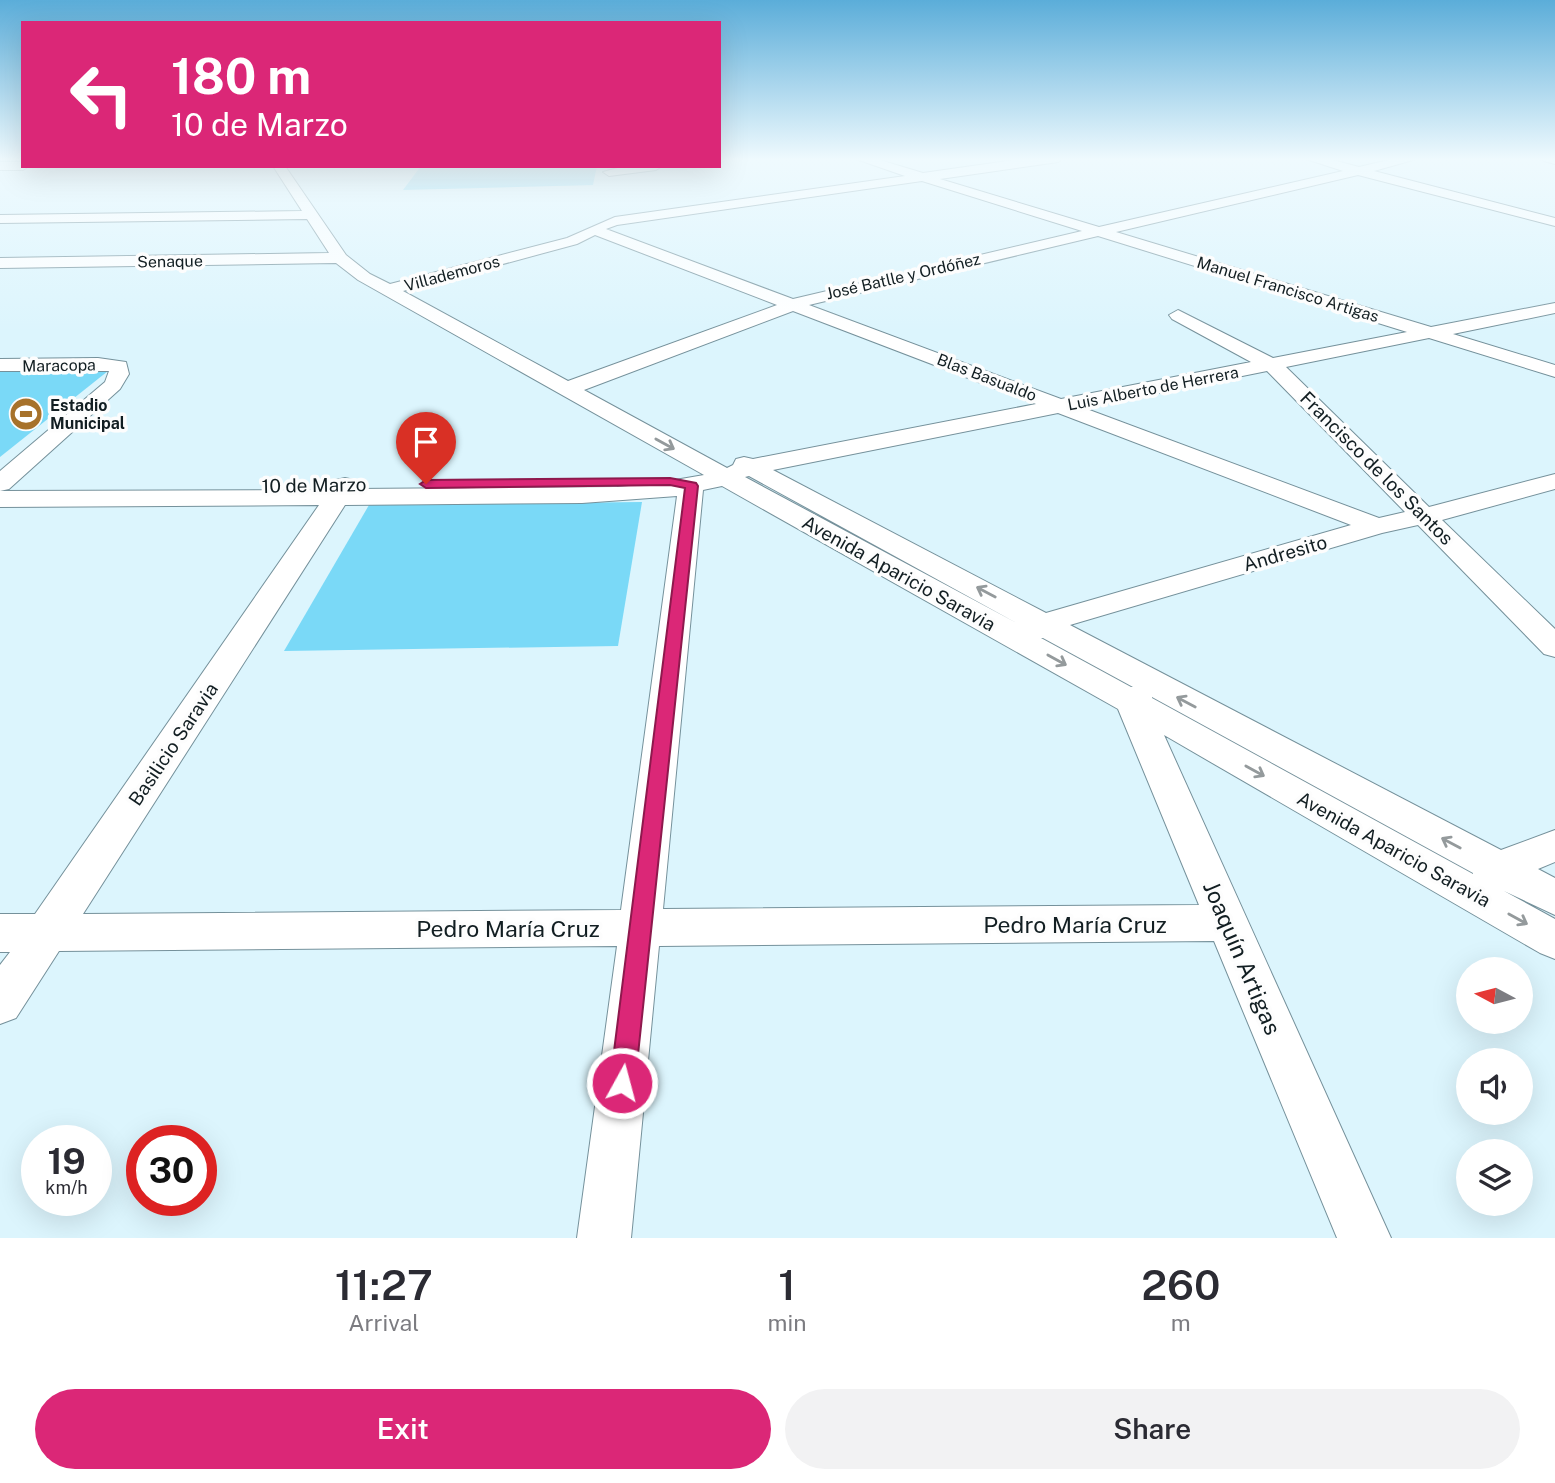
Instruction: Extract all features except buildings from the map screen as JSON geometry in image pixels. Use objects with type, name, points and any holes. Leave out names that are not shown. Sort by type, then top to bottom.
[{"type":"street","points":[[0,219],[250,216]]},
{"type":"street","name":"Avenida Aparicio Saravia","points":[[311,216],[353,264],[577,385],[723,477],[1033,632],[1488,882],[1555,940]]},
{"type":"street","name":"Avenida Aparicio Saravia","points":[[329,216],[357,255],[353,264]]},
{"type":"street","name":"Villademoros","points":[[397,288],[572,241],[597,231],[604,224],[652,216]]},
{"type":"street","name":"Manuel Francisco Artigas","points":[[1049,216],[1555,371]]},
{"type":"street","name":"José Batlle y Ordóñez","points":[[577,385],[795,304],[1160,216]]},
{"type":"street","points":[[1531,216],[1555,222]]},
{"type":"street","name":"Blas Basualdo","points":[[597,231],[1377,526]]},
{"type":"street","name":"Senaque","points":[[0,263],[353,264]]},
{"type":"street","name":"Luis Alberto de Herrera","points":[[723,477],[1555,308]]},
{"type":"street","name":"Francisco de los Santos","points":[[1178,314],[1273,366],[1426,516],[1555,648]]},
{"type":"street","name":"Maracopa","points":[[0,365],[119,366],[119,374],[113,385],[0,486]]},
{"type":"street","points":[[604,1238],[641,928],[723,477]]},
{"type":"street","name":"10 de Marzo","points":[[0,486],[667,492],[723,477]]},
{"type":"street","name":"Andresito","points":[[1033,632],[1377,526],[1426,516],[1555,481]]},
{"type":"street","name":"10 de Marzo","points":[[0,499],[341,491]]},
{"type":"street","name":"Basilicio Saravia","points":[[0,1003],[341,491]]},
{"type":"street","name":"Joaquín Artigas","points":[[1140,692],[1227,923],[1364,1238]]},
{"type":"street","points":[[1488,882],[1555,846]]},
{"type":"street","name":"Avenida Aparicio Saravia","points":[[1488,882],[1555,898]]},
{"type":"street","name":"Pedro María Cruz","points":[[0,933],[1227,923]]},
{"type":"shaded area","name":"Estadio Municipal","points":[[108,371],[0,457],[0,372]]},
{"type":"shaded area","points":[[642,502],[618,646],[284,651],[369,505]]},
{"type":"place","name":"Estadio Municipal","points":[[26,414]]},
{"type":"route","points":[[426,484],[670,481],[691,486],[622,1083]]}]
